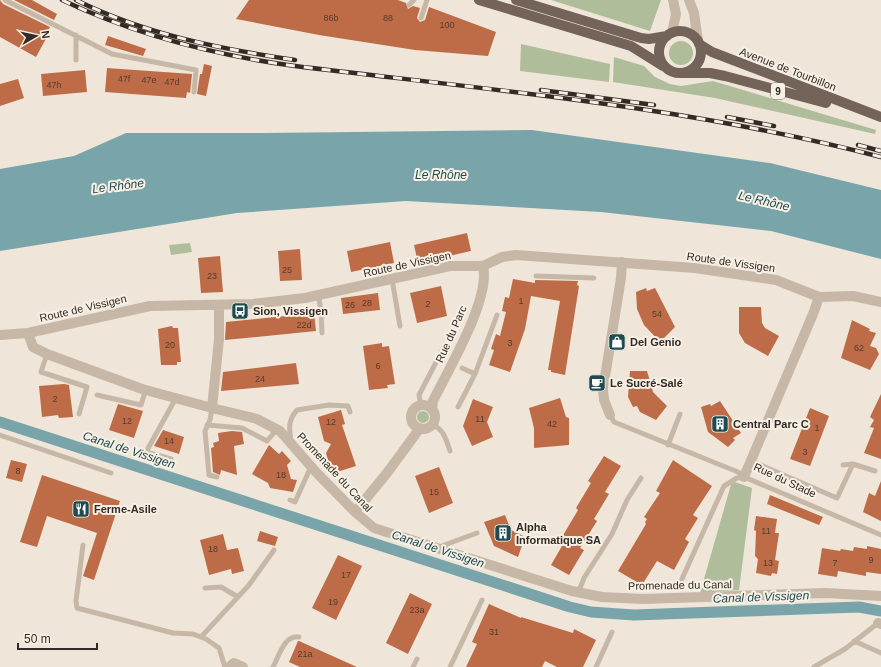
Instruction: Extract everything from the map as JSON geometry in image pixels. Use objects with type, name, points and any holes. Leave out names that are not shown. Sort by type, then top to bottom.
[{"type":"main road","points":[[479,0],[630,46],[671,72],[684,73],[691,71],[698,64],[701,54],[698,43],[693,36],[684,32],[641,38],[516,0]]},
{"type":"main road","points":[[663,66],[659,51],[661,42],[669,34]]},
{"type":"main road","name":"Avenue de Tourbillon","points":[[698,43],[712,52],[870,114]]},
{"type":"main road","name":"Avenue de Tourbillon","points":[[684,73],[710,73],[726,76],[881,117]]},
{"type":"street","points":[[669,34],[676,14],[673,0]]},
{"type":"street","points":[[689,0],[694,13],[698,43]]},
{"type":"street","name":"Route de Vissigen","points":[[0,335],[28,333],[144,306],[172,304],[219,306],[263,303],[318,295],[450,266],[483,266],[502,257],[516,255],[695,268],[762,278],[788,284],[819,297],[853,296],[881,302]]},
{"type":"street","points":[[610,414],[604,400],[603,389],[622,278],[622,262]]},
{"type":"street","name":"Rue du Parc","points":[[432,424],[434,417],[432,410],[433,401],[465,336],[476,308],[484,278],[483,266]]},
{"type":"street","name":"Rue du Stade","points":[[744,477],[819,297]]},
{"type":"street","points":[[212,408],[219,339],[219,306]]},
{"type":"street","name":"Promenade du Canal","points":[[28,333],[33,346],[47,354],[146,390],[257,419],[277,429],[312,468],[355,512],[378,530],[578,593],[611,598],[644,600],[826,593],[881,596]]},
{"type":"street","points":[[432,410],[421,405],[414,409],[411,416],[413,424],[420,428],[427,428],[432,424]]},
{"type":"street","points":[[355,512],[387,473],[420,428]]},
{"type":"lane","points":[[5,0],[112,54],[196,70],[194,92]]},
{"type":"lane","points":[[409,5],[414,0]]},
{"type":"lane","points":[[421,18],[427,0]]},
{"type":"lane","points":[[76,35],[76,60]]},
{"type":"lane","points":[[536,276],[594,278]]},
{"type":"lane","points":[[392,279],[400,326]]},
{"type":"lane","points":[[318,295],[321,310],[322,333]]},
{"type":"lane","points":[[458,407],[475,374],[497,315]]},
{"type":"lane","points":[[421,405],[419,395],[445,345]]},
{"type":"lane","points":[[47,354],[41,372],[86,387],[79,414]]},
{"type":"lane","points":[[462,368],[475,374]]},
{"type":"lane","points":[[97,395],[141,405],[146,390]]},
{"type":"lane","points":[[171,459],[146,452],[176,398]]},
{"type":"lane","points":[[292,444],[289,427],[291,417],[297,410],[329,405],[348,406],[350,412]]},
{"type":"lane","points":[[212,408],[205,431],[209,475],[217,477]]},
{"type":"lane","points":[[610,414],[614,422],[738,472],[744,477]]},
{"type":"lane","points":[[668,445],[680,414]]},
{"type":"lane","points":[[432,424],[439,427],[444,433],[450,451]]},
{"type":"lane","points":[[208,425],[242,428],[267,441],[277,429]]},
{"type":"lane","points":[[0,435],[111,473]]},
{"type":"lane","points":[[751,461],[837,498],[853,464]]},
{"type":"lane","points":[[843,465],[853,464],[875,471]]},
{"type":"lane","points":[[290,500],[294,502],[309,471],[312,468]]},
{"type":"lane","points":[[673,584],[681,581],[724,486],[737,478],[744,477]]},
{"type":"lane","name":"Rue du Stade","points":[[744,477],[881,535]]},
{"type":"lane","points":[[578,593],[584,578],[612,534],[628,500],[641,478]]},
{"type":"lane","points":[[437,548],[477,533]]},
{"type":"lane","points":[[82,545],[76,601],[77,608],[173,633],[193,634],[219,648],[233,666]]},
{"type":"lane","points":[[201,637],[249,585],[274,550]]},
{"type":"lane","points":[[205,588],[221,587],[238,597]]},
{"type":"lane","points":[[450,667],[482,600]]},
{"type":"lane","points":[[814,667],[879,623]]},
{"type":"lane","points":[[596,667],[612,632]]},
{"type":"lane","points":[[273,667],[287,640],[292,636],[299,637]]},
{"type":"lane","points":[[854,641],[881,653]]},
{"type":"lane","points":[[413,667],[417,659]]},
{"type":"green space","points":[[551,0],[661,0],[650,31]]},
{"type":"green space","points":[[681,41],[690,44],[693,53],[690,62],[681,65],[672,62],[669,53],[672,44]]},
{"type":"green space","points":[[521,44],[610,64],[609,82],[520,71]]},
{"type":"green space","points":[[614,57],[644,66],[655,77],[670,84],[681,86],[713,81],[876,130],[875,134],[715,98],[613,82]]},
{"type":"green space","points":[[190,243],[192,252],[171,255],[169,245]]},
{"type":"green space","points":[[423,411],[427,413],[429,417],[427,421],[423,423],[419,421],[417,417],[419,413]]},
{"type":"green space","points":[[732,481],[752,488],[739,590],[700,593]]},
{"type":"water","name":"Le Rhône","points":[[532,130],[770,163],[881,190],[881,259],[771,231],[601,212],[406,201],[237,213],[0,251],[0,169],[74,156],[126,133]]},
{"type":"building","points":[[0,0],[3,4],[50,27],[46,34],[48,35],[36,57],[0,37]]},
{"type":"building","points":[[14,0],[32,0],[57,14],[54,20]]},
{"type":"building","points":[[249,0],[398,0],[406,3],[408,9],[413,6],[420,8],[417,18],[420,22],[425,20],[429,7],[496,32],[488,56],[415,50],[319,35],[236,19]]},
{"type":"building","points":[[108,36],[146,49],[143,56],[105,45]]},
{"type":"building","points":[[204,64],[212,66],[206,96],[197,94],[200,74],[202,74]]},
{"type":"building","points":[[107,68],[192,74],[190,93],[187,92],[186,98],[105,92]]},
{"type":"building","points":[[85,70],[87,92],[43,96],[41,74]]},
{"type":"building","points":[[18,79],[24,98],[0,106],[0,84]]},
{"type":"building","points":[[467,233],[471,251],[418,263],[414,245]]},
{"type":"building","points":[[390,242],[394,263],[351,272],[347,251]]},
{"type":"building","points":[[300,249],[302,280],[280,281],[278,251]]},
{"type":"building","points":[[220,256],[223,292],[201,293],[198,258]]},
{"type":"building","points":[[513,279],[535,283],[535,280],[578,281],[577,285],[579,286],[565,375],[548,370],[560,301],[531,296],[525,329],[510,372],[489,365],[494,350],[491,349],[496,334],[500,336],[506,312],[502,311],[505,297],[509,298]]},
{"type":"building","points":[[441,286],[447,316],[417,323],[410,293]]},
{"type":"building","points":[[646,288],[647,291],[655,288],[675,327],[660,342],[644,325],[637,309],[636,292]]},
{"type":"building","points":[[378,293],[380,310],[343,314],[341,298]]},
{"type":"building","points":[[739,307],[761,307],[762,323],[765,328],[779,336],[768,356],[745,343],[739,333]]},
{"type":"building","points":[[314,313],[316,331],[225,340],[226,322]]},
{"type":"building","points":[[852,320],[870,329],[869,331],[876,333],[870,346],[876,348],[879,354],[870,370],[841,358]]},
{"type":"building","points":[[172,326],[173,328],[178,328],[181,362],[177,362],[177,365],[161,365],[158,329]]},
{"type":"building","points":[[382,343],[382,347],[389,346],[395,384],[387,385],[388,388],[369,390],[363,346]]},
{"type":"building","points":[[296,363],[299,384],[221,391],[223,372]]},
{"type":"building","points":[[630,371],[647,371],[653,392],[667,406],[656,420],[640,412],[637,406],[633,407],[628,397]]},
{"type":"building","points":[[69,385],[73,417],[59,418],[58,415],[42,417],[39,386]]},
{"type":"building","points":[[881,394],[881,459],[864,453],[874,428],[870,427],[874,420],[870,417]]},
{"type":"building","points":[[560,398],[566,417],[569,418],[569,445],[534,448],[534,428],[529,408]]},
{"type":"building","points":[[473,399],[493,407],[487,422],[493,437],[472,446],[463,426]]},
{"type":"building","name":"Central Parc C","points":[[720,401],[741,433],[733,438],[735,440],[728,447],[708,432],[701,407],[710,404],[711,406]]},
{"type":"building","points":[[118,404],[143,411],[134,438],[109,430]]},
{"type":"building","points":[[810,408],[829,416],[810,466],[790,459]]},
{"type":"building","points":[[341,410],[345,424],[342,425],[356,466],[337,472],[335,467],[330,467],[326,453],[331,444],[324,441],[318,417]]},
{"type":"building","points":[[163,430],[184,437],[179,454],[154,446]]},
{"type":"building","points":[[232,431],[242,432],[244,444],[234,446],[237,475],[221,470],[220,475],[213,472],[211,448],[214,447],[213,443],[219,441],[218,433]]},
{"type":"building","points":[[269,445],[279,454],[282,451],[291,461],[287,465],[291,479],[297,480],[293,492],[270,488],[268,483],[252,474]]},
{"type":"building","points":[[604,456],[621,466],[605,492],[609,494],[594,519],[597,521],[580,548],[584,550],[569,575],[551,565],[566,539],[562,537],[578,510],[576,508],[591,483],[588,481]]},
{"type":"building","points":[[11,460],[27,464],[22,482],[6,478]]},
{"type":"building","points":[[673,460],[712,486],[693,515],[698,518],[685,539],[689,542],[674,570],[657,561],[642,585],[618,571],[646,524],[645,522],[647,519],[644,517],[660,493],[656,491]]},
{"type":"building","points":[[439,467],[453,503],[429,513],[415,476]]},
{"type":"building","points":[[42,475],[120,501],[94,580],[83,576],[97,533],[47,516],[37,547],[20,542]]},
{"type":"building","points":[[881,481],[881,521],[863,512],[869,493],[875,496]]},
{"type":"building","points":[[770,495],[823,517],[819,525],[767,504]]},
{"type":"building","name":"Alpha Informatique SA","points":[[505,515],[511,530],[525,537],[518,557],[494,546],[484,522]]},
{"type":"building","points":[[756,516],[777,519],[775,533],[779,533],[775,560],[779,561],[777,574],[772,573],[771,576],[756,573],[758,559],[755,556],[756,531],[754,530]]},
{"type":"building","points":[[260,531],[278,537],[275,546],[257,541]]},
{"type":"building","points":[[223,534],[227,550],[238,548],[244,571],[232,574],[231,569],[209,575],[200,540]]},
{"type":"building","points":[[867,546],[881,549],[881,574],[866,572],[866,576],[838,571],[837,577],[818,574],[822,548],[840,551],[841,549],[853,551],[854,547],[867,549]]},
{"type":"building","points":[[338,555],[362,566],[336,620],[312,608]]},
{"type":"building","points":[[410,593],[432,604],[408,654],[386,643]]},
{"type":"building","points":[[489,604],[521,618],[573,633],[574,629],[596,640],[583,667],[557,667],[545,661],[542,667],[466,667],[477,644],[472,642]]},
{"type":"building","points":[[298,641],[357,667],[300,667],[289,662]]},
{"type":"waterway","name":"Canal de Vissigen","points":[[0,422],[570,607],[591,612],[634,615],[859,607],[881,611]]},
{"type":"railway","points":[[62,0],[118,24],[176,42],[234,56],[295,66],[516,92],[663,113],[736,125],[881,157]]},
{"type":"railway","points":[[76,0],[128,22],[183,39],[239,51],[295,60]]},
{"type":"railway","points":[[541,90],[654,105]]},
{"type":"railway","points":[[727,117],[774,126]]},
{"type":"railway","points":[[858,145],[881,151]]},
{"type":"place","name":"Sion, Vissigen","points":[[240,311]]},
{"type":"place","name":"Del Genio","points":[[617,342]]},
{"type":"place","name":"Le Sucré-Salé","points":[[597,383]]},
{"type":"place","name":"Central Parc C","points":[[720,424]]},
{"type":"place","name":"Ferme-Asile","points":[[81,509]]},
{"type":"place","name":"Alpha Informatique SA","points":[[503,533]]}]
